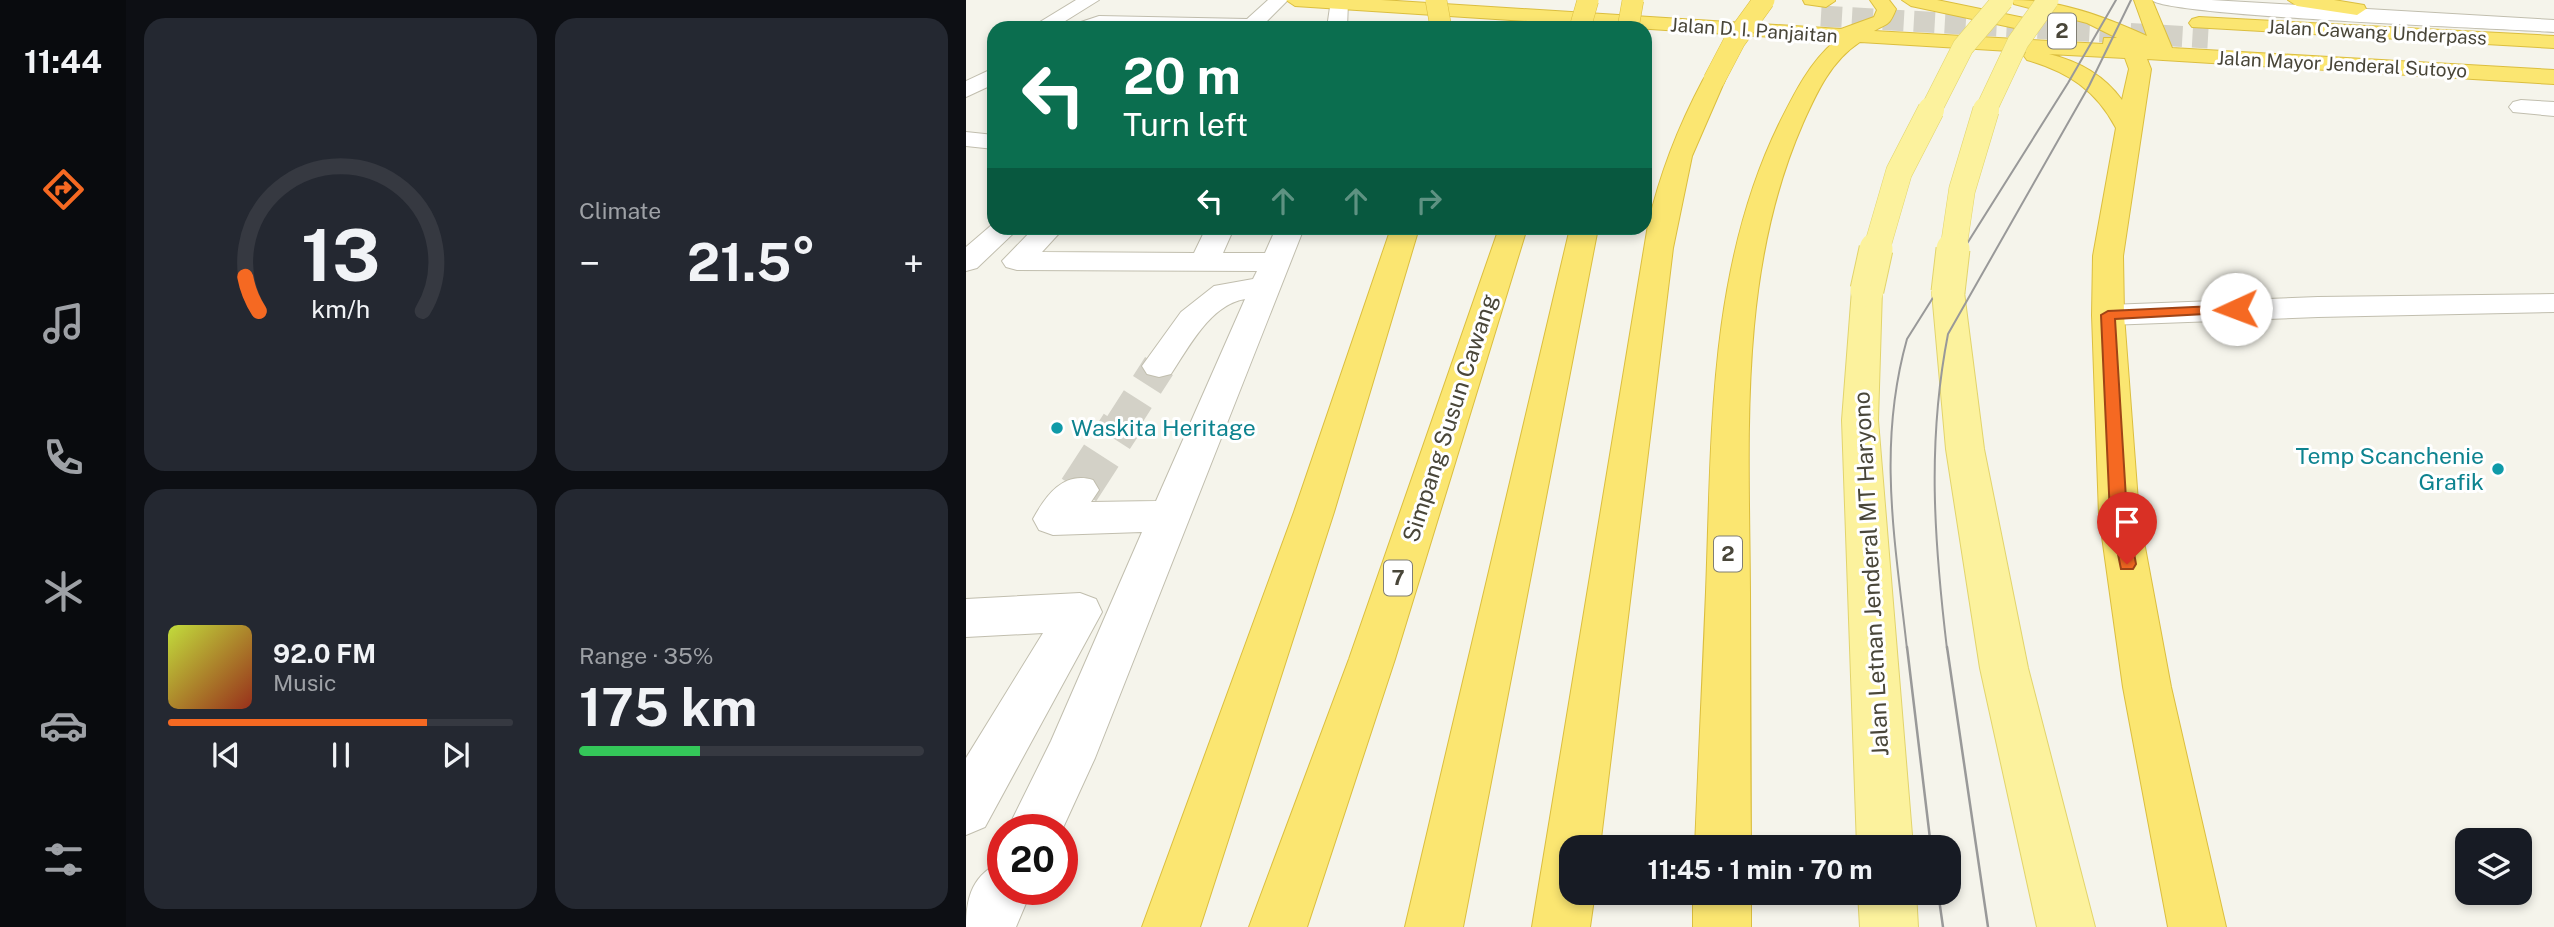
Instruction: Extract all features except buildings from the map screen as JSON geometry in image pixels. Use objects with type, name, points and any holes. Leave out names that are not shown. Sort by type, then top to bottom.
[{"type":"highway","name":"Jalan D. I. Panjaitan","points":[[1295,0],[1627,21]]},
{"type":"highway","points":[[1436,0],[1440,21]]},
{"type":"highway","points":[[1524,0],[1820,13],[1857,31],[1882,21],[1887,9],[1880,0]]},
{"type":"highway","points":[[1582,21],[1588,0]]},
{"type":"highway","points":[[1629,21],[1633,0]]},
{"type":"highway","points":[[1574,835],[1647,318],[1673,180],[1688,134],[1714,80],[1735,40],[1764,0]]},
{"type":"highway","name":"2","points":[[1911,0],[1958,12],[2087,35],[2129,51]]},
{"type":"highway","points":[[2143,0],[2163,53]]},
{"type":"highway","points":[[2202,0],[2554,19]]},
{"type":"highway","points":[[2297,0],[2366,10]]},
{"type":"highway","points":[[1856,36],[1891,25],[1958,12],[2037,1],[2106,23],[2163,53]]},
{"type":"highway","name":"Jalan D. I. Panjaitan","points":[[1652,23],[1688,25],[1820,13],[1856,36],[2129,51]]},
{"type":"highway","points":[[1688,25],[1751,34],[1806,62],[1844,60],[1898,48],[1952,46],[2011,51],[2053,61],[2091,80],[2112,100],[2128,128]]},
{"type":"highway","name":"Jalan Cawang Underpass","points":[[2552,73],[2204,30],[2554,42]]},
{"type":"highway","name":"2","points":[[1723,835],[1732,390],[1743,287],[1762,198],[1806,62],[1829,57],[1856,36]]},
{"type":"highway","points":[[2129,51],[2140,63],[2140,69],[2108,256],[2108,315],[2119,515],[2150,699],[2197,927]]},
{"type":"highway","name":"Jalan Mayor Jenderal Sutoyo","points":[[2129,51],[2552,73]]},
{"type":"highway","points":[[2128,128],[2162,77],[2192,66],[2253,59]]},
{"type":"highway","points":[[1171,927],[1314,512],[1403,235]]},
{"type":"highway","name":"Simpang Susun Cawang","points":[[1278,927],[1372,659],[1511,235]]},
{"type":"highway","points":[[1434,927],[1582,235]]},
{"type":"highway","points":[[1561,927],[1564,905]]},
{"type":"highway","points":[[1722,905],[1722,927]]},
{"type":"main road","name":"Jalan Letnan Jenderal MT Haryono","points":[[1884,835],[1860,421],[1867,290],[1881,227],[1899,172],[1963,47],[2003,0]]},
{"type":"main road","points":[[2037,1],[2035,16],[1992,89],[1962,191],[1948,292],[1965,449],[2004,668],[2066,927]]},
{"type":"main road","points":[[1888,905],[1889,927]]},
{"type":"street","points":[[1052,21],[1090,0]]},
{"type":"street","points":[[1256,21],[1279,0]]},
{"type":"street","points":[[2161,0],[2224,7],[2554,26]]},
{"type":"street","points":[[1338,21],[1339,2]]},
{"type":"street","points":[[966,90],[987,79]]},
{"type":"street","points":[[2521,107],[2554,109]]},
{"type":"street","points":[[966,139],[987,141]]},
{"type":"street","points":[[966,262],[997,235]]},
{"type":"street","points":[[1043,235],[1017,261],[1212,244],[1281,254]]},
{"type":"street","points":[[1159,366],[1192,319],[1224,293],[1281,254]]},
{"type":"street","points":[[1042,814],[1069,758],[1281,254]]},
{"type":"street","points":[[2108,315],[2318,307],[2554,303]]},
{"type":"street","points":[[1079,490],[1053,519],[1171,516]]},
{"type":"street","points":[[966,618],[1080,612],[966,808]]},
{"type":"street","points":[[1725,718],[1739,785],[1744,835]]},
{"type":"street","points":[[985,927],[996,905]]},
{"type":"street","points":[[1747,905],[1747,927]]},
{"type":"tunnel","points":[[1821,16],[2208,38]]},
{"type":"tunnel","points":[[1120,427],[1159,366]]},
{"type":"tunnel","points":[[1079,490],[1121,425]]},
{"type":"tram line","points":[[1907,649],[1891,493],[1893,417],[1907,339],[2068,83],[2116,0]]},
{"type":"tram line","points":[[1947,649],[1936,530],[1935,452],[1941,374],[1948,334],[2089,86],[2131,0]]},
{"type":"tram line","points":[[1907,647],[1930,835]]},
{"type":"tram line","points":[[1947,647],[1988,927]]},
{"type":"tram line","points":[[1940,905],[1943,927]]},
{"type":"place","name":"Waskita Heritage","points":[[1057,428]]},
{"type":"place","name":"Temp Scanchenie Grafik","points":[[2498,469]]},
{"type":"route","points":[[2127,564],[2119,515],[2108,315],[2236,309]]}]
